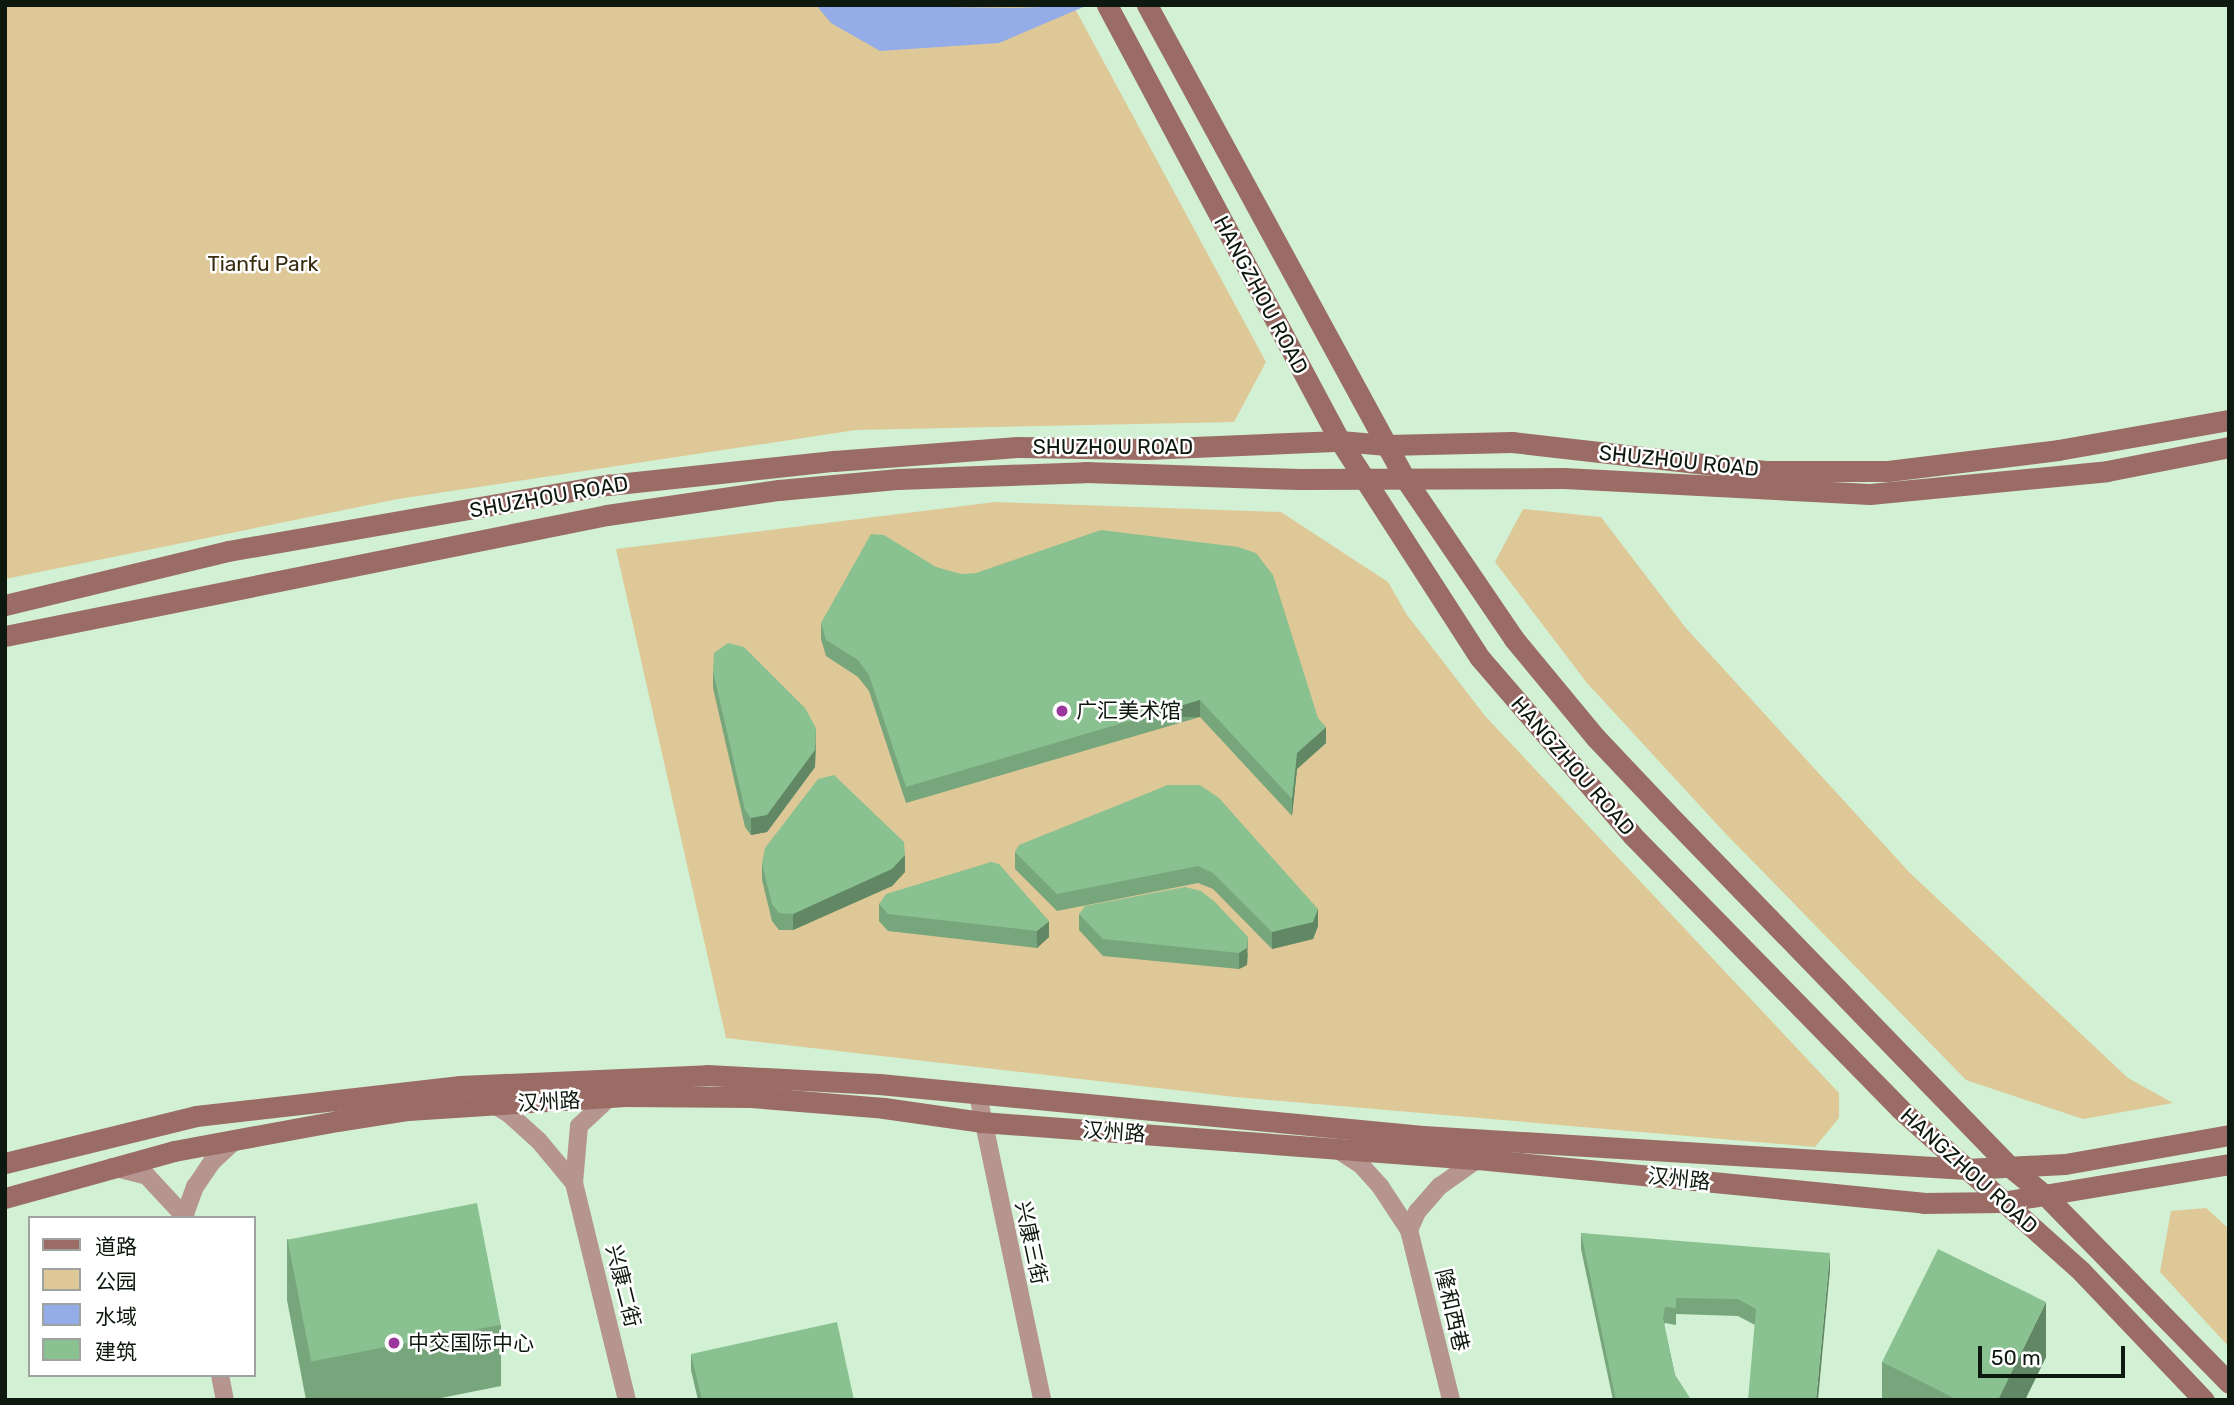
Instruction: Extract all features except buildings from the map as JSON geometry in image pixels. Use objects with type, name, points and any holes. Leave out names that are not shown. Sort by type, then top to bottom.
[{"type":"main road","name":"HANGZHOU ROAD","points":[[1107,5],[1340,441],[1480,658],[1562,757],[1900,1109],[2081,1271],[2204,1400]]},
{"type":"main road","name":"HANGZHOU ROAD","points":[[1147,7],[1404,477],[1514,639],[1596,738],[2010,1167],[2046,1196],[2229,1383]]},
{"type":"main road","name":"SHUZHOU ROAD","points":[[5,605],[228,551],[608,485],[1017,447],[1146,449],[1340,441],[1387,445],[1512,442],[1767,471],[1888,471],[2058,450],[2229,420]]},
{"type":"main road","name":"SHUZHOU ROAD","points":[[5,636],[607,515],[779,490],[988,473],[1564,478],[1870,494],[2107,471],[2229,447]]},
{"type":"main road","name":"汉州路","points":[[5,1163],[196,1116],[460,1086],[732,1075],[1423,1136],[1966,1168],[2078,1162],[2229,1135]]},
{"type":"main road","name":"汉州路","points":[[5,1198],[112,1167],[236,1140],[408,1110],[609,1098],[751,1097],[884,1108],[981,1122],[1478,1159],[1863,1200],[2002,1202],[2229,1164]]},
{"type":"street","name":"兴康三街","points":[[978,1095],[981,1122],[1042,1400]]},
{"type":"street","points":[[574,1183],[579,1126],[609,1098]]},
{"type":"street","points":[[492,1104],[509,1114],[539,1141],[574,1183]]},
{"type":"street","points":[[112,1167],[147,1177],[186,1216],[201,1178],[236,1140]]},
{"type":"street","name":"隆和西巷","points":[[1335,1148],[1361,1165],[1380,1186],[1409,1230],[1451,1400]]},
{"type":"street","points":[[1409,1230],[1417,1212],[1440,1186],[1478,1159]]},
{"type":"street","name":"兴康二街","points":[[574,1183],[626,1400]]},
{"type":"street","points":[[220,1377],[225,1400]]},
{"type":"green space","name":"Tianfu Park","points":[[5,5],[1073,5],[1266,362],[1234,422],[856,430],[398,499],[5,579]]},
{"type":"green space","points":[[995,502],[1281,512],[1388,582],[1407,615],[1486,717],[1839,1093],[1839,1118],[1815,1147],[1235,1097],[726,1038],[616,549]]},
{"type":"green space","points":[[1523,509],[1601,517],[1685,627],[1910,873],[2128,1078],[2173,1103],[2083,1119],[1966,1080],[1725,833],[1587,683],[1495,562]]},
{"type":"green space","points":[[2206,1208],[2229,1229],[2229,1347],[2160,1272],[2171,1211]]},
{"type":"water","points":[[816,5],[1015,8],[1088,5],[999,43],[880,51],[831,23]]},
{"type":"place","name":"广汇美术馆","points":[[1062,711]]},
{"type":"place","name":"中交国际中心","points":[[394,1343]]}]
